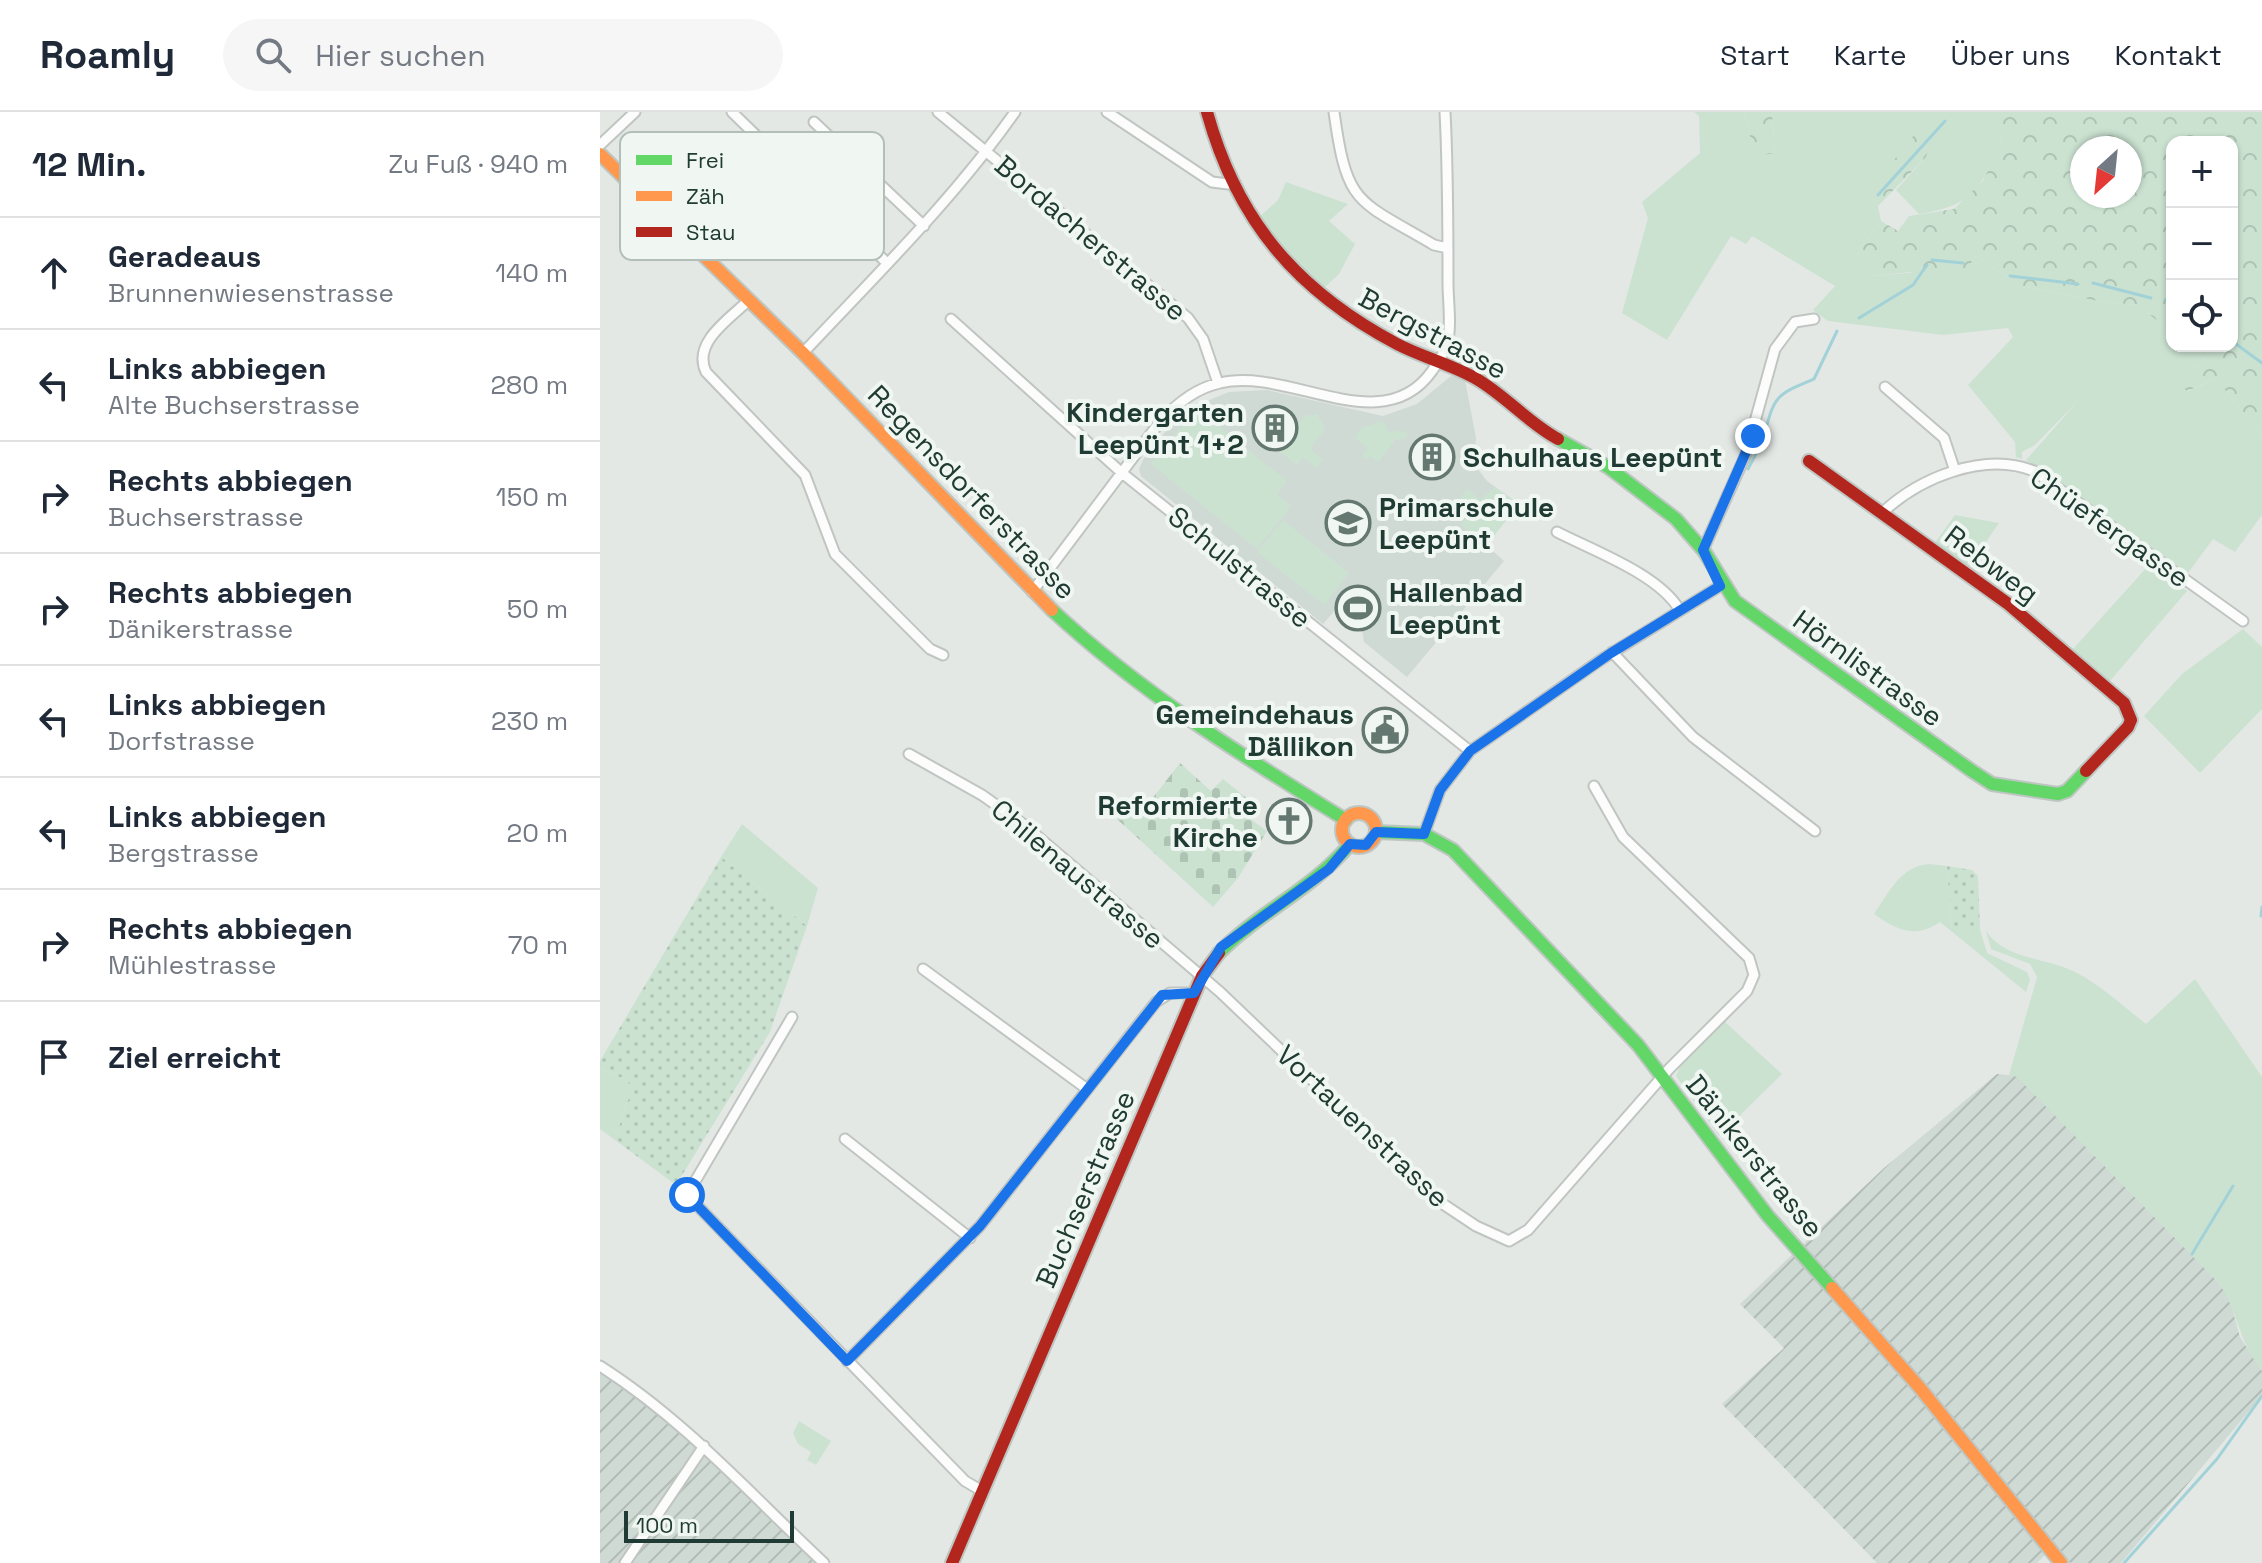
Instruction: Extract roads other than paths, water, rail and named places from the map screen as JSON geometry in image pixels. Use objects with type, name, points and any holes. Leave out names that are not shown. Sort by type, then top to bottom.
[{"type":"street","points":[[600,145],[635,112]]},
{"type":"street","points":[[732,112],[753,132]]},
{"type":"street","name":"Bordacherstrasse","points":[[938,112],[1188,318],[1203,339],[1218,383]]},
{"type":"street","points":[[803,353],[924,226],[987,152],[1015,112]]},
{"type":"street","points":[[1107,112],[1212,182],[1228,184]]},
{"type":"street","name":"Bergstrasse","points":[[1207,112],[1228,184],[1250,220],[1284,261],[1331,304],[1388,339],[1493,388],[1535,425],[1618,474],[1674,519],[1703,550],[1720,586]]},
{"type":"street","points":[[1334,112],[1341,160],[1357,197],[1434,245],[1448,248]]},
{"type":"street","points":[[1032,592],[1170,412],[1218,383],[1268,380],[1369,404],[1391,401],[1416,389],[1439,361],[1448,339],[1445,112]]},
{"type":"street","points":[[814,122],[825,132]]},
{"type":"street","name":"Regensdorferstrasse","points":[[600,154],[620,174]]},
{"type":"street","points":[[884,188],[924,226]]},
{"type":"street","name":"Regensdorferstrasse","points":[[707,260],[803,353],[1032,592],[1087,643],[1174,710],[1346,820]]},
{"type":"street","points":[[884,260],[887,263]]},
{"type":"street","points":[[748,301],[704,347],[702,360],[706,372],[805,475],[835,554],[930,649],[943,655]]},
{"type":"street","name":"Schulstrasse","points":[[951,319],[1122,473],[1470,751]]},
{"type":"street","points":[[1703,550],[1746,454],[1775,349],[1795,322],[1814,319]]},
{"type":"street","points":[[1885,387],[1944,438],[1955,471]]},
{"type":"street","name":"Rebweg","points":[[1809,461],[2036,626],[2124,703],[2131,720],[2124,734],[2067,791],[2058,794],[1992,784]]},
{"type":"street","name":"Chüefergasse","points":[[1882,513],[1913,486],[1955,471],[2007,464],[2034,471],[2243,621]]},
{"type":"street","points":[[1557,532],[1624,566],[1668,594],[1679,609]]},
{"type":"street","points":[[1424,834],[1440,790],[1470,751],[1612,652],[1720,586]]},
{"type":"street","name":"Hörnlistrasse","points":[[1720,586],[1879,707],[1992,784]]},
{"type":"street","points":[[1612,652],[1693,737],[1815,831]]},
{"type":"street","name":"Chilenaustrasse","points":[[909,754],[1010,813],[1202,976]]},
{"type":"street","points":[[1594,786],[1623,837],[1753,964],[1752,981],[1747,991],[1662,1078]]},
{"type":"street","points":[[1355,814],[1366,815],[1374,822],[1376,832],[1366,845],[1350,844],[1343,833],[1346,820],[1355,814]]},
{"type":"street","name":"Dänikerstrasse","points":[[1376,832],[1424,834],[1443,843],[1464,860],[1638,1045],[1768,1216],[1920,1388],[2061,1563]]},
{"type":"street","name":"Buchserstrasse","points":[[952,1563],[1202,976],[1221,947],[1319,877],[1350,844]]},
{"type":"street","points":[[923,969],[1087,1089]]},
{"type":"street","name":"Vortauenstrasse","points":[[1202,976],[1429,1193],[1476,1226],[1509,1241],[1528,1230],[1662,1078]]},
{"type":"street","points":[[847,1361],[970,1238],[1162,995],[1194,993]]},
{"type":"street","points":[[792,1017],[687,1195],[965,1481],[982,1491]]},
{"type":"street","points":[[845,1139],[970,1238]]},
{"type":"street","points":[[600,1366],[648,1399],[704,1446],[824,1563]]},
{"type":"street","points":[[625,1563],[704,1446]]},
{"type":"waterway","points":[[1878,195],[1945,121]]},
{"type":"waterway","points":[[1932,260],[1963,263]]},
{"type":"waterway","points":[[1859,318],[1913,285],[1927,265]]},
{"type":"waterway","points":[[2010,276],[2078,284]]},
{"type":"waterway","points":[[2093,283],[2151,298]]},
{"type":"waterway","points":[[1765,433],[1779,397],[1814,379],[1837,331]]},
{"type":"waterway","points":[[2238,345],[2262,363]]},
{"type":"waterway","points":[[1748,469],[1761,444]]},
{"type":"waterway","points":[[2261,916],[2262,907]]},
{"type":"waterway","points":[[2192,1254],[2233,1186]]},
{"type":"waterway","points":[[2124,1563],[2217,1459],[2262,1396]]},
{"type":"place","name":"Kindergarten Leepünt 1+2","points":[[1275,428]]},
{"type":"place","name":"Schulhaus Leepünt","points":[[1432,457]]},
{"type":"place","name":"Primarschule Leepünt","points":[[1348,523]]},
{"type":"place","name":"Hallenbad Leepünt","points":[[1358,608]]},
{"type":"place","name":"Gemeindehaus Dällikon","points":[[1385,730]]},
{"type":"place","name":"Reformierte Kirche","points":[[1289,821]]}]
